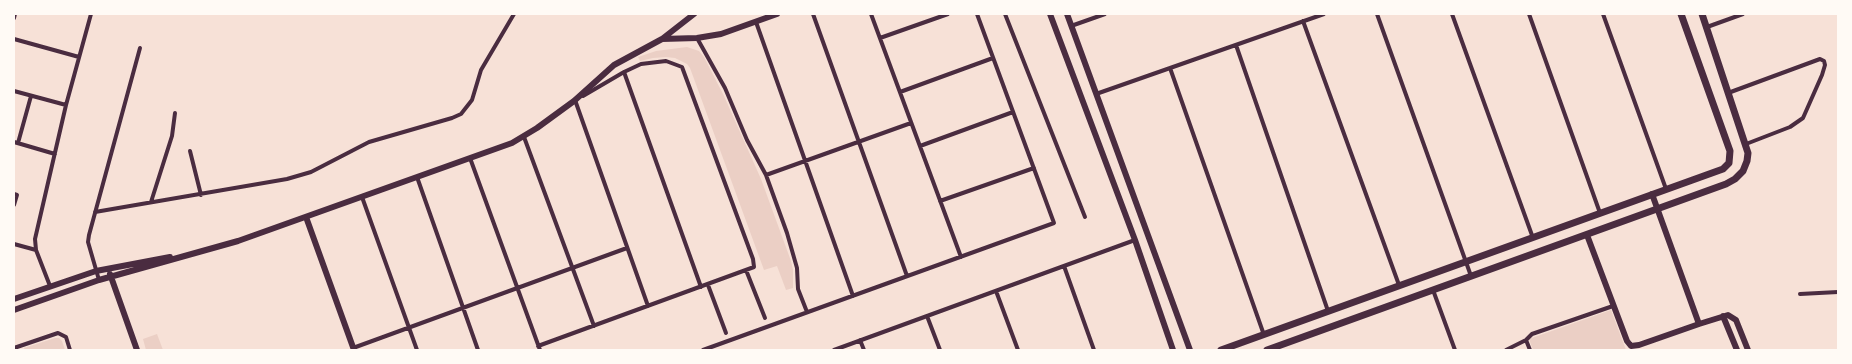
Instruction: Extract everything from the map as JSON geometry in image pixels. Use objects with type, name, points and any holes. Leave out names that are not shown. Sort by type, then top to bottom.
[{"type":"main road","points":[[1222,350],[1723,169],[1729,163],[1731,158],[1730,150],[1681,14]]},
{"type":"main road","points":[[1267,350],[1587,235],[1726,184],[1735,179],[1742,171],[1747,161],[1748,153],[1702,14]]},
{"type":"street","points":[[14,18],[15,14]]},
{"type":"street","points":[[50,286],[36,250],[35,239],[66,105],[91,14]]},
{"type":"street","points":[[95,212],[268,184],[298,176],[311,172],[369,142],[452,118],[461,114],[472,100],[481,70],[514,14]]},
{"type":"street","points":[[574,101],[614,65],[662,39],[694,14]]},
{"type":"street","points":[[662,39],[697,38],[721,34],[777,14]]},
{"type":"street","points":[[813,14],[907,276]]},
{"type":"street","points":[[871,14],[961,257]]},
{"type":"street","points":[[880,38],[948,14]]},
{"type":"street","points":[[703,350],[1054,223],[977,14]]},
{"type":"street","points":[[1005,14],[1085,218]]},
{"type":"street","points":[[1050,14],[1135,240],[1173,350]]},
{"type":"street","points":[[1067,14],[1190,350]]},
{"type":"street","points":[[1071,26],[1105,14]]},
{"type":"street","points":[[1096,94],[1324,14]]},
{"type":"street","points":[[1377,14],[1471,276]]},
{"type":"street","points":[[1452,14],[1532,238]]},
{"type":"street","points":[[1529,14],[1600,213]]},
{"type":"street","points":[[1603,14],[1666,189]]},
{"type":"street","points":[[1707,27],[1743,14]]},
{"type":"street","points":[[1303,21],[1399,285]]},
{"type":"street","points":[[756,22],[853,296]]},
{"type":"street","points":[[697,38],[725,88],[747,140],[766,175],[787,233],[797,268],[798,289],[808,312]]},
{"type":"street","points":[[14,39],[79,57]]},
{"type":"street","points":[[1236,45],[1328,311]]},
{"type":"street","points":[[99,280],[88,242],[89,235],[140,48]]},
{"type":"street","points":[[900,92],[993,58]]},
{"type":"street","points":[[1728,93],[1820,60],[1824,61],[1824,70],[1803,118],[1790,127],[1746,144]]},
{"type":"street","points":[[14,310],[111,276],[211,250],[470,158],[524,137],[574,101],[624,72],[641,64],[658,61],[674,63],[685,70],[753,259],[754,267],[539,348],[470,158]]},
{"type":"street","points":[[1170,68],[1264,335]]},
{"type":"street","points":[[624,72],[701,287]]},
{"type":"street","points":[[14,91],[66,105]]},
{"type":"street","points":[[31,96],[16,143],[55,154]]},
{"type":"street","points":[[574,101],[648,306]]},
{"type":"street","points":[[920,146],[1013,112]]},
{"type":"street","points":[[151,202],[172,136],[176,113]]},
{"type":"street","points":[[766,175],[911,123]]},
{"type":"street","points":[[524,137],[594,326]]},
{"type":"street","points":[[190,152],[201,195]]},
{"type":"street","points":[[940,201],[1034,168]]},
{"type":"street","points":[[417,177],[478,350]]},
{"type":"street","points":[[14,205],[16,194]]},
{"type":"street","points":[[1652,194],[1699,324]]},
{"type":"street","points":[[362,197],[417,350]]},
{"type":"street","points":[[306,217],[353,349],[409,327],[628,248]]},
{"type":"street","points":[[1587,235],[1630,348],[1728,315],[1735,318],[1748,350]]},
{"type":"street","points":[[834,350],[1135,240]]},
{"type":"street","points":[[14,244],[36,250]]},
{"type":"street","points":[[14,299],[108,268],[211,250]]},
{"type":"street","points":[[1064,266],[1094,350]]},
{"type":"street","points":[[108,268],[137,350]]},
{"type":"street","points":[[746,270],[765,318]]},
{"type":"street","points":[[708,284],[726,333]]},
{"type":"street","points":[[1433,290],[1455,350]]},
{"type":"street","points":[[996,291],[1018,350]]},
{"type":"street","points":[[1800,294],[1838,292]]},
{"type":"street","points":[[1506,350],[1526,340],[1532,334],[1613,306]]},
{"type":"street","points":[[927,316],[940,350]]},
{"type":"street","points":[[1722,316],[1736,350]]},
{"type":"street","points":[[14,348],[54,333],[61,333],[66,337],[70,350]]},
{"type":"street","points":[[860,340],[864,350]]},
{"type":"street","points":[[1526,340],[1530,350]]},
{"type":"shaded area","points":[[687,47],[699,51],[704,57],[724,96],[761,179],[791,261],[793,270],[793,288],[786,290],[777,266],[764,270],[690,68],[687,64],[675,58],[653,58],[640,61],[638,57],[656,51]]},
{"type":"shaded area","points":[[1611,310],[1626,350],[1533,350],[1529,339]]},
{"type":"shaded area","points":[[157,334],[163,350],[146,350],[143,339]]},
{"type":"shaded area","points":[[59,338],[62,341],[65,350],[25,350],[24,348]]}]
